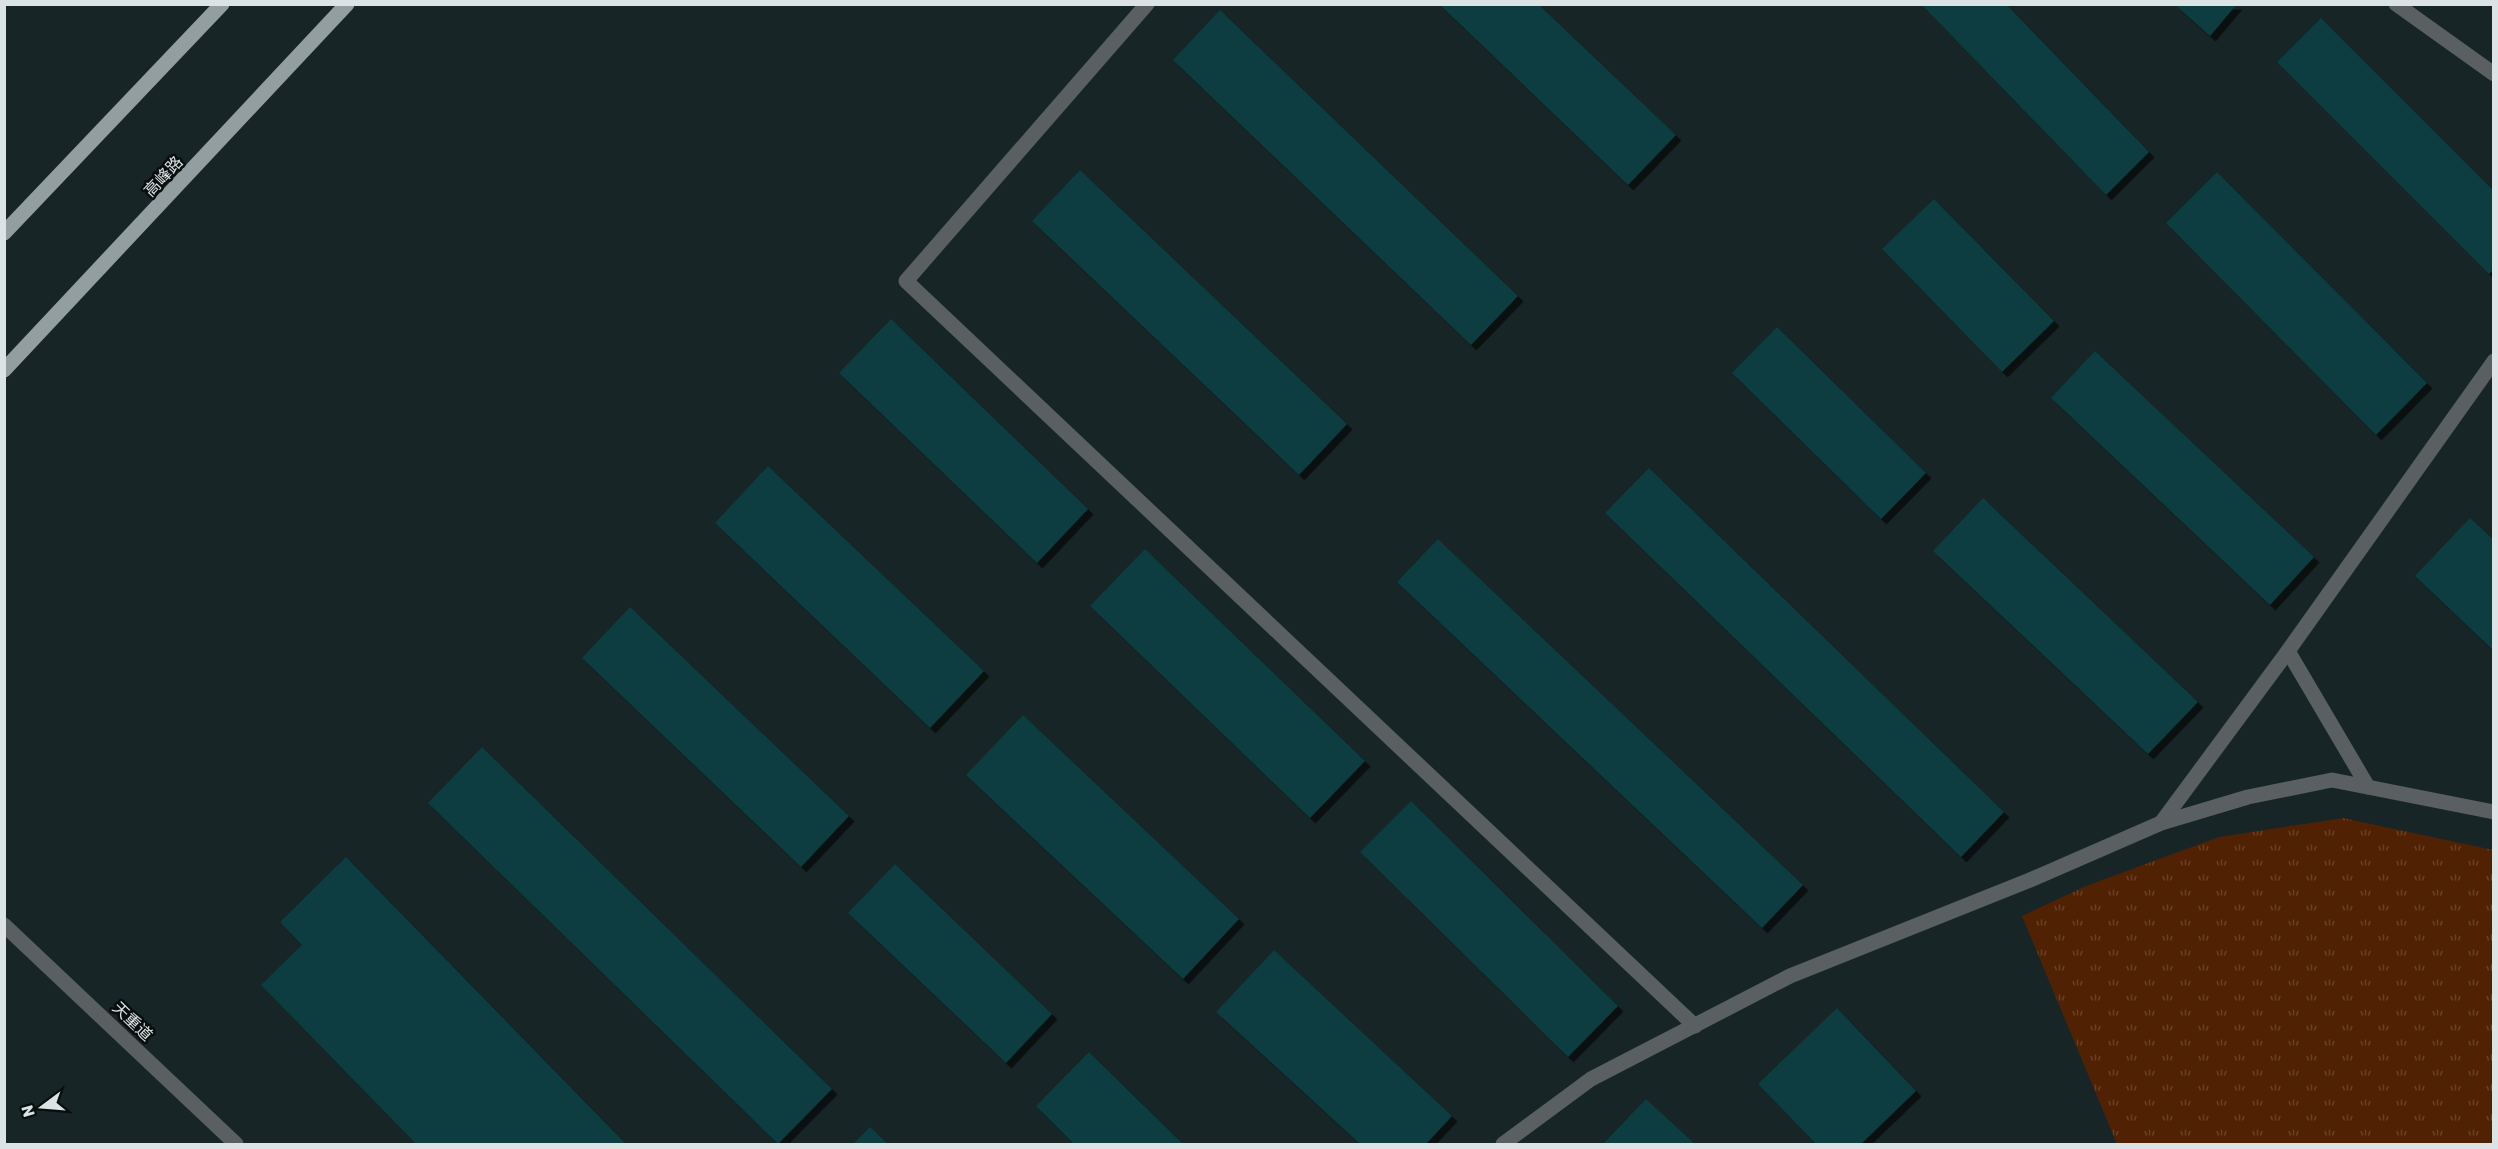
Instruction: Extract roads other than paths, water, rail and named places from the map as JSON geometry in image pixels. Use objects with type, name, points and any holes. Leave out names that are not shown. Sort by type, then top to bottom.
[{"type":"main road","points":[[4,233],[222,4]]},
{"type":"main road","name":"高峰路","points":[[4,370],[347,4]]},
{"type":"street","points":[[1147,4],[906,281],[1695,1026]]},
{"type":"street","points":[[2396,4],[2493,74]]},
{"type":"street","points":[[2162,823],[2288,651],[2493,361]]},
{"type":"street","points":[[2288,651],[2368,787]]},
{"type":"street","points":[[1503,1144],[1591,1079],[1790,976],[2019,884],[2162,823],[2248,797],[2332,780],[2493,812]]},
{"type":"street","name":"天重道","points":[[4,925],[236,1144]]}]
